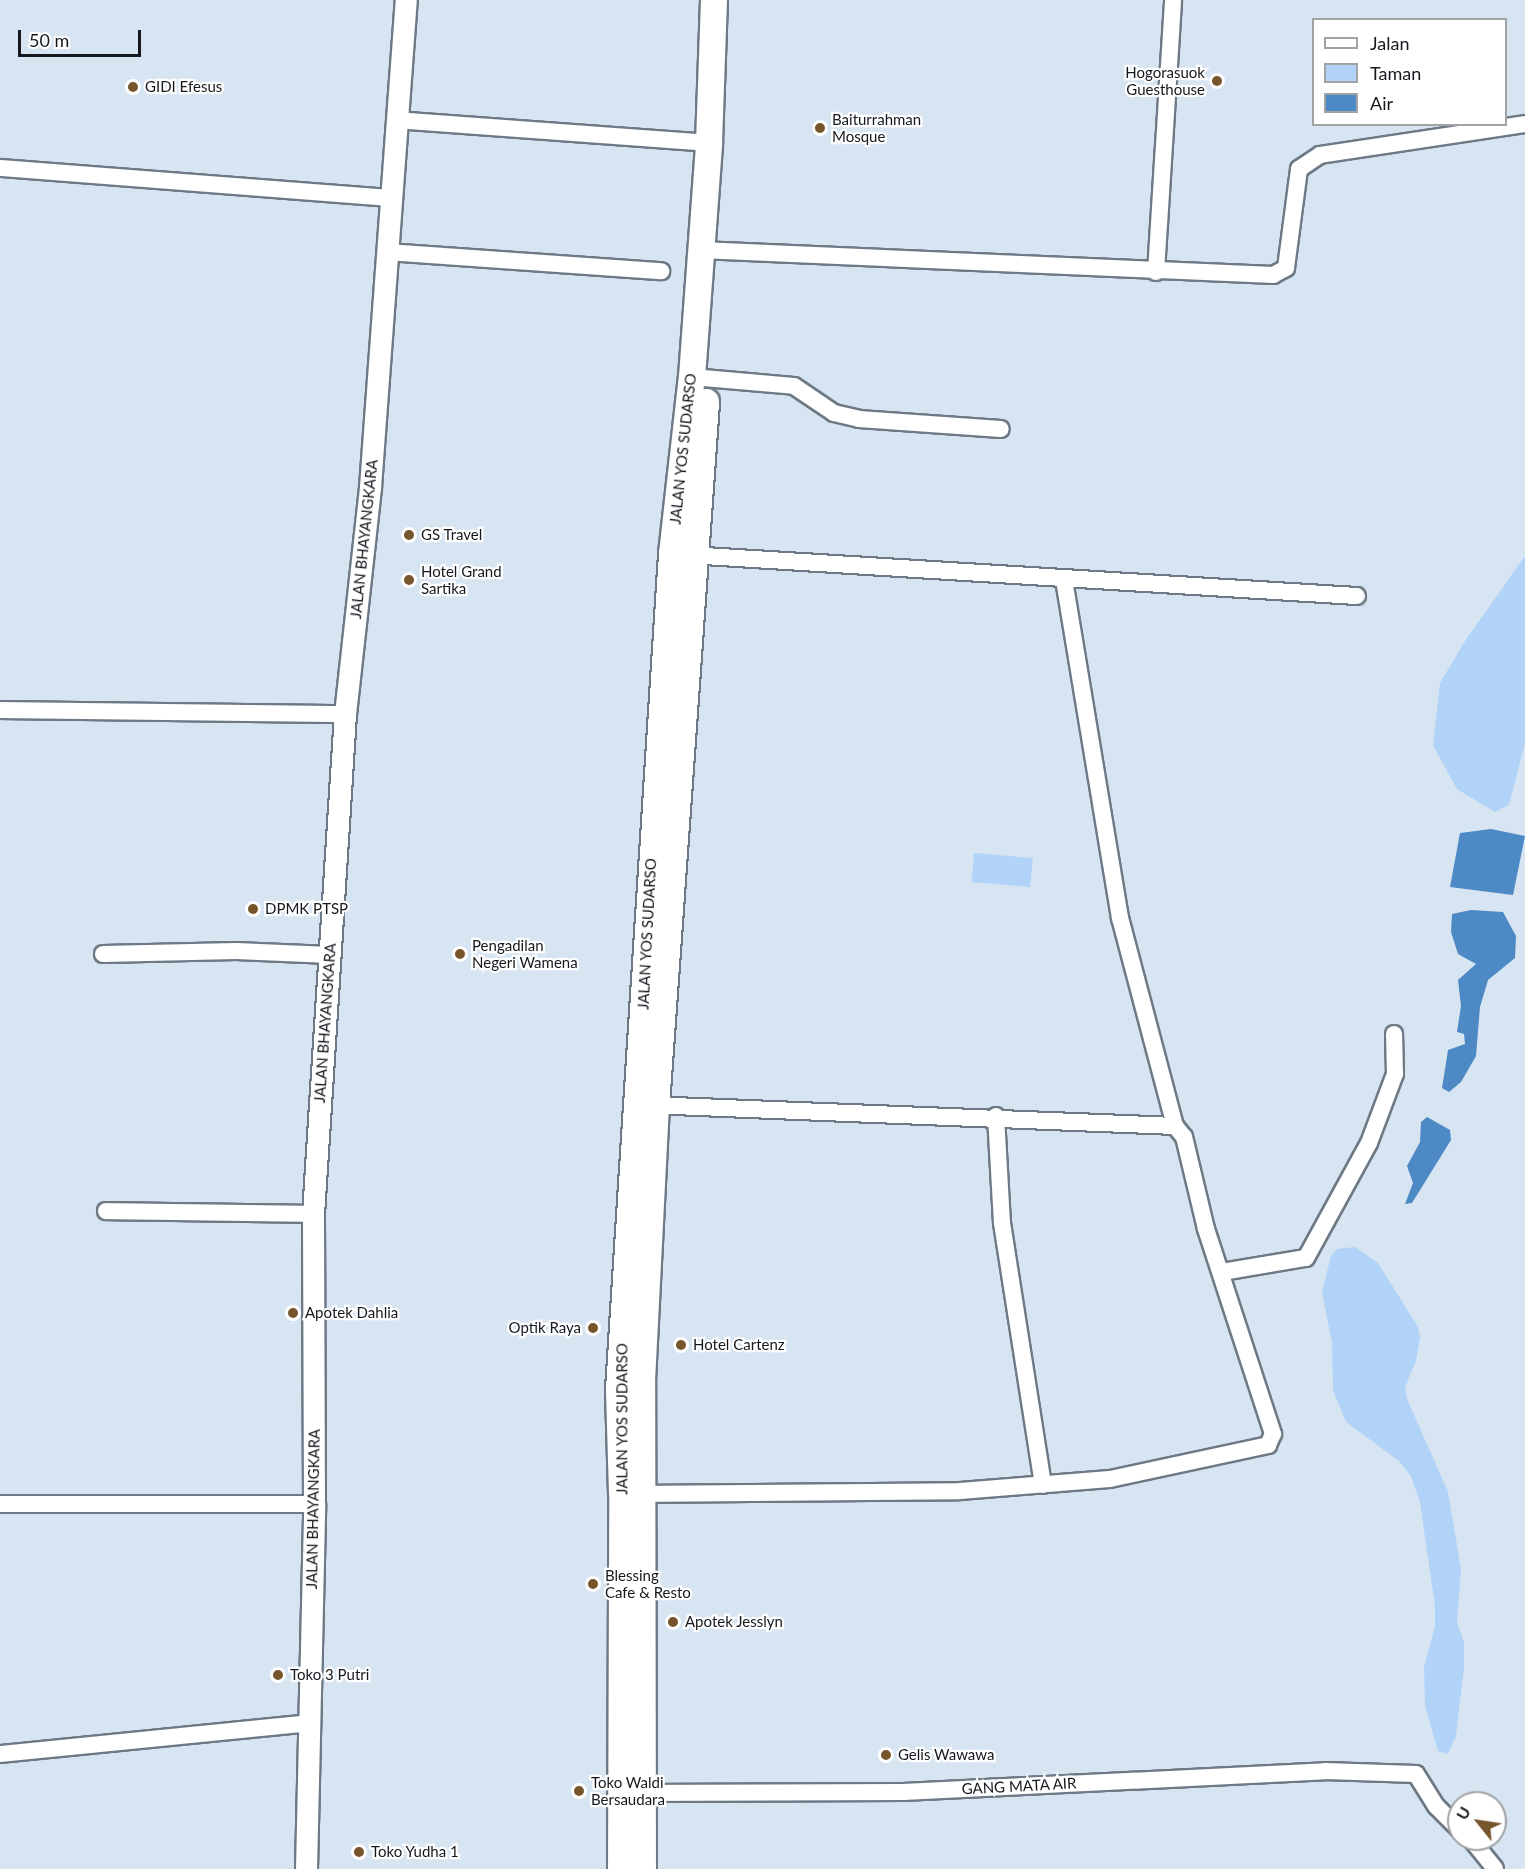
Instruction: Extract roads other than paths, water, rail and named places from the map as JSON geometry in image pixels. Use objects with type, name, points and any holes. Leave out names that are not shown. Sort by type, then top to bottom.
[{"type":"highway","name":"JALAN YOS SUDARSO","points":[[708,250],[714,0]]},
{"type":"highway","name":"JALAN YOS SUDARSO","points":[[621,1869],[632,1792],[633,1494],[642,1381],[646,1104],[682,555],[700,377],[728,0]]},
{"type":"highway","name":"JALAN YOS SUDARSO","points":[[632,1792],[643,1869]]},
{"type":"main road","name":"JALAN BHAYANGKARA","points":[[306,1869],[314,1504],[313,1214],[345,714],[370,487],[406,0]]},
{"type":"street","points":[[1156,272],[1173,0]]},
{"type":"street","points":[[396,120],[709,142]]},
{"type":"street","points":[[708,250],[1156,272],[1273,275],[1286,268],[1299,169],[1320,154],[1525,124]]},
{"type":"street","points":[[0,168],[392,198]]},
{"type":"street","points":[[387,252],[662,271]]},
{"type":"street","points":[[700,377],[794,386],[834,413],[859,420],[1001,429]]},
{"type":"street","points":[[682,555],[1357,596]]},
{"type":"street","points":[[633,1494],[960,1491],[1043,1485],[1144,1474],[1268,1445],[1273,1434],[1272,1424],[1206,1229],[1184,1137],[1174,1126],[1120,918],[1064,580]]},
{"type":"street","points":[[0,710],[345,714]]},
{"type":"street","points":[[103,954],[236,951],[330,955]]},
{"type":"street","points":[[1222,1272],[1306,1258],[1369,1143],[1395,1074],[1394,1034]]},
{"type":"street","points":[[646,1104],[996,1116],[1174,1126]]},
{"type":"street","points":[[996,1116],[1002,1223],[1043,1485]]},
{"type":"street","points":[[106,1210],[313,1214]]},
{"type":"street","points":[[0,1504],[314,1504]]},
{"type":"street","points":[[0,1754],[310,1723]]},
{"type":"street","name":"GANG MATA AIR","points":[[632,1792],[880,1793],[1325,1771],[1416,1774],[1436,1806],[1447,1817]]},
{"type":"street","points":[[1481,1851],[1495,1869]]},
{"type":"water","points":[[1491,829],[1525,836],[1513,895],[1450,887],[1460,833]]},
{"type":"water","points":[[1471,910],[1503,912],[1516,936],[1515,958],[1488,980],[1480,1007],[1476,1056],[1461,1082],[1449,1092],[1442,1088],[1448,1050],[1465,1044],[1464,1034],[1457,1032],[1461,1006],[1458,980],[1476,964],[1458,954],[1451,932],[1452,914]]},
{"type":"water","points":[[1427,1117],[1450,1130],[1451,1140],[1412,1203],[1405,1204],[1413,1183],[1407,1166],[1420,1142],[1421,1122]]},
{"type":"place","name":"Hogorasuok Guesthouse","points":[[1217,81]]},
{"type":"place","name":"GIDI Efesus","points":[[133,87]]},
{"type":"place","name":"Baiturrahman Mosque","points":[[820,128]]},
{"type":"place","name":"GS Travel","points":[[409,535]]},
{"type":"place","name":"Hotel Grand Sartika","points":[[409,580]]},
{"type":"place","name":"DPMK PTSP","points":[[253,909]]},
{"type":"place","name":"Pengadilan Negeri Wamena","points":[[460,954]]},
{"type":"place","name":"Apotek Dahlia","points":[[293,1313]]},
{"type":"place","name":"Optik Raya","points":[[593,1328]]},
{"type":"place","name":"Hotel Cartenz","points":[[681,1345]]},
{"type":"place","name":"Blessing Cafe & Resto","points":[[593,1584]]},
{"type":"place","name":"Apotek Jesslyn","points":[[673,1622]]},
{"type":"place","name":"Toko 3 Putri","points":[[278,1675]]},
{"type":"place","name":"Gelis Wawawa","points":[[886,1755]]},
{"type":"place","name":"Toko Waldi Bersaudara","points":[[579,1791]]},
{"type":"place","name":"Toko Yudha 1","points":[[359,1852]]}]
